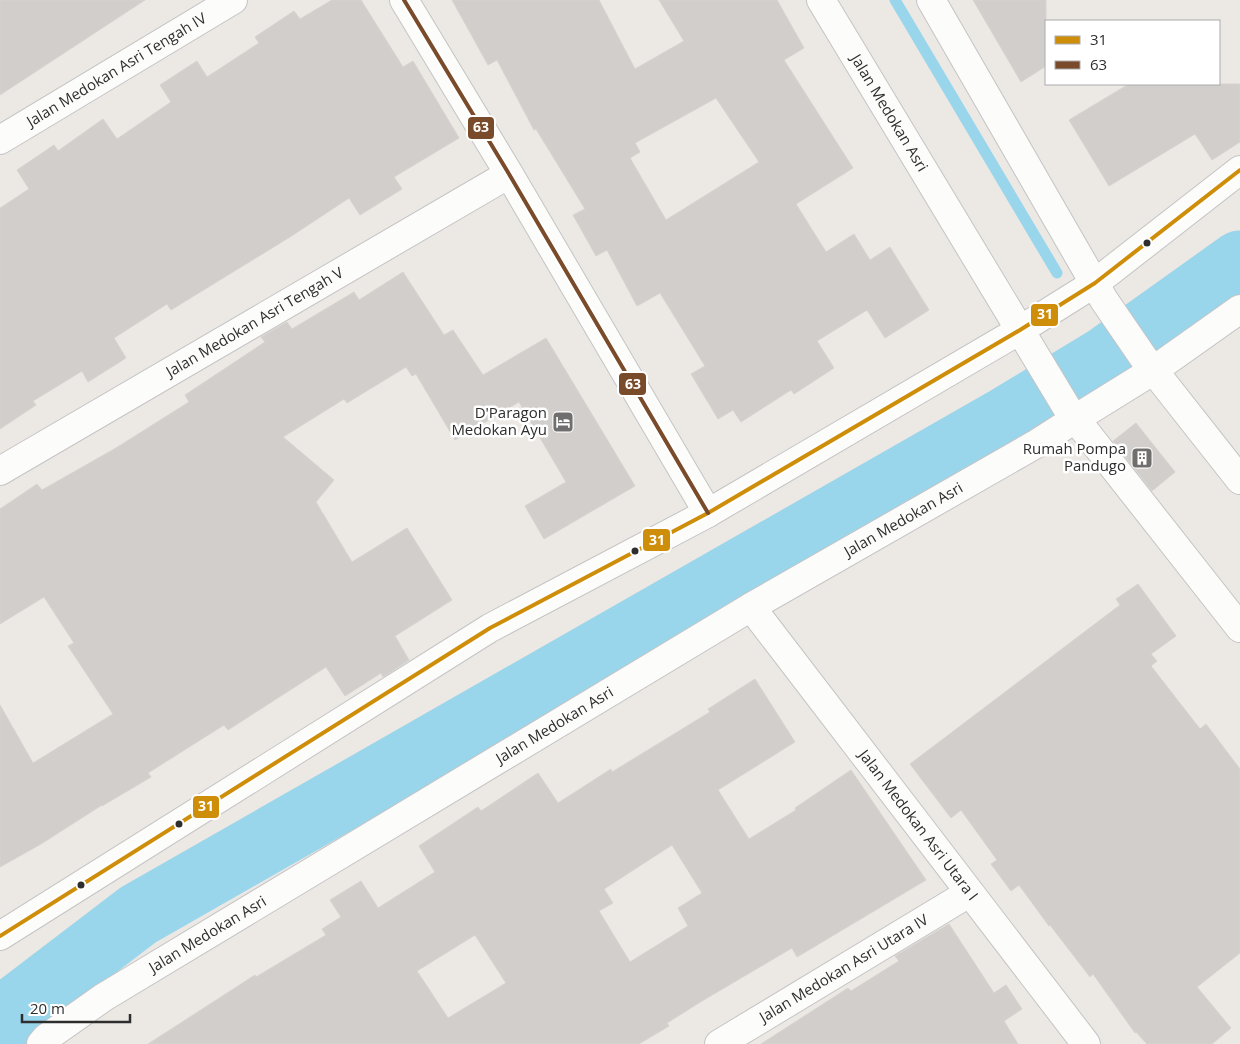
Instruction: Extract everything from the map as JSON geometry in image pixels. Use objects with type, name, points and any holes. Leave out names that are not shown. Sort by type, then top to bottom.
[{"type":"street","name":"Jalan Medokan Asri Tengah IV","points":[[0,140],[233,0]]},
{"type":"street","points":[[404,0],[509,174],[708,513]]},
{"type":"street","name":"Jalan Medokan Asri","points":[[46,1042],[104,997],[750,607],[1027,449],[1071,413],[821,0]]},
{"type":"street","points":[[931,0],[1100,292],[1149,364],[1240,480]]},
{"type":"street","points":[[0,936],[490,628],[708,513],[1100,292],[1240,170]]},
{"type":"street","name":"Jalan Medokan Asri Tengah V","points":[[0,471],[509,174]]},
{"type":"street","points":[[1240,309],[1071,413],[1240,628]]},
{"type":"street","name":"Jalan Medokan Asri Utara I","points":[[750,607],[1086,1044]]},
{"type":"street","name":"Jalan Medokan Asri Utara IV","points":[[719,1044],[969,893]]},
{"type":"building","points":[[0,0],[145,0],[0,95]]},
{"type":"building","points":[[332,0],[361,0],[403,67],[413,61],[459,138],[394,177],[402,189],[360,215],[349,198],[290,237],[171,310],[167,304],[114,338],[126,358],[88,382],[82,371],[33,401],[36,405],[0,429],[0,208],[29,189],[17,170],[54,145],[58,151],[103,119],[117,139],[171,102],[160,85],[197,61],[207,77],[259,43],[255,37],[294,11],[300,19]]},
{"type":"building","points":[[452,0],[599,0],[635,69],[684,41],[659,0],[777,0],[804,48],[784,60],[853,168],[796,204],[826,252],[854,234],[870,260],[890,247],[929,310],[885,338],[867,310],[817,341],[834,368],[794,394],[791,390],[741,422],[733,410],[718,419],[691,374],[705,366],[660,293],[637,306],[607,250],[596,256],[573,215],[585,209],[536,129],[534,130],[497,60],[488,65]],"holes":[[[716,98],[759,162],[666,220],[630,158],[640,152],[635,143]]]},
{"type":"building","points":[[973,0],[1046,0],[1045,67],[1021,82]]},
{"type":"building","points":[[1240,84],[1240,142],[1212,160],[1195,134],[1109,186],[1069,120],[1127,85]]},
{"type":"building","points":[[403,272],[444,335],[453,330],[483,375],[546,338],[635,486],[544,539],[525,506],[566,482],[519,402],[455,440],[416,374],[412,376],[406,367],[347,403],[344,399],[283,437],[334,480],[316,502],[352,562],[407,528],[452,600],[395,636],[409,660],[383,677],[381,673],[345,696],[326,667],[228,730],[224,725],[148,773],[151,777],[0,867],[0,705],[33,763],[113,714],[68,646],[74,643],[44,597],[0,624],[0,509],[37,484],[42,490],[116,448],[189,402],[185,395],[265,342],[261,337],[287,322],[292,329],[354,292],[359,300]]},
{"type":"building","name":"Rumah Pompa Pandugo","points":[[1136,423],[1175,472],[1152,491],[1113,441]]},
{"type":"building","points":[[1138,584],[1176,636],[1151,654],[1157,661],[1151,666],[1200,729],[1206,724],[1240,769],[1240,953],[1197,987],[1231,1028],[1212,1044],[1147,1044],[1135,1033],[1093,974],[1090,977],[1019,885],[1011,891],[991,864],[997,860],[961,810],[951,818],[910,764],[1120,605],[1116,599]]},
{"type":"building","points":[[755,679],[795,742],[718,790],[749,839],[796,810],[795,808],[851,770],[926,880],[797,957],[792,948],[702,1001],[667,1023],[669,1026],[639,1044],[148,1044],[255,975],[256,977],[326,935],[322,929],[341,917],[330,900],[361,881],[378,908],[435,872],[419,846],[478,807],[481,811],[538,773],[558,803],[611,769],[612,772],[710,712],[708,709]],"holes":[[[672,845],[702,893],[678,908],[688,926],[630,962],[599,911],[613,903],[604,889]],[[475,935],[506,983],[448,1018],[417,971]]]},
{"type":"building","points":[[949,924],[994,993],[1006,985],[1022,1009],[1004,1021],[1018,1044],[761,1044],[848,988],[851,991],[899,961],[895,956]]},
{"type":"waterway","points":[[895,0],[1057,273]]},
{"type":"waterway","points":[[0,1025],[15,1009],[138,915],[1003,421],[1107,358],[1240,263]]},
{"type":"transit line","name":"63","points":[[404,0],[509,174],[708,513]]},
{"type":"transit line","name":"31","points":[[0,936],[490,628],[708,513],[1020,330],[1095,283],[1240,170]]},
{"type":"place","name":"D'Paragon Medokan Ayu","points":[[563,422]]},
{"type":"place","name":"Rumah Pompa Pandugo","points":[[1142,458]]}]
